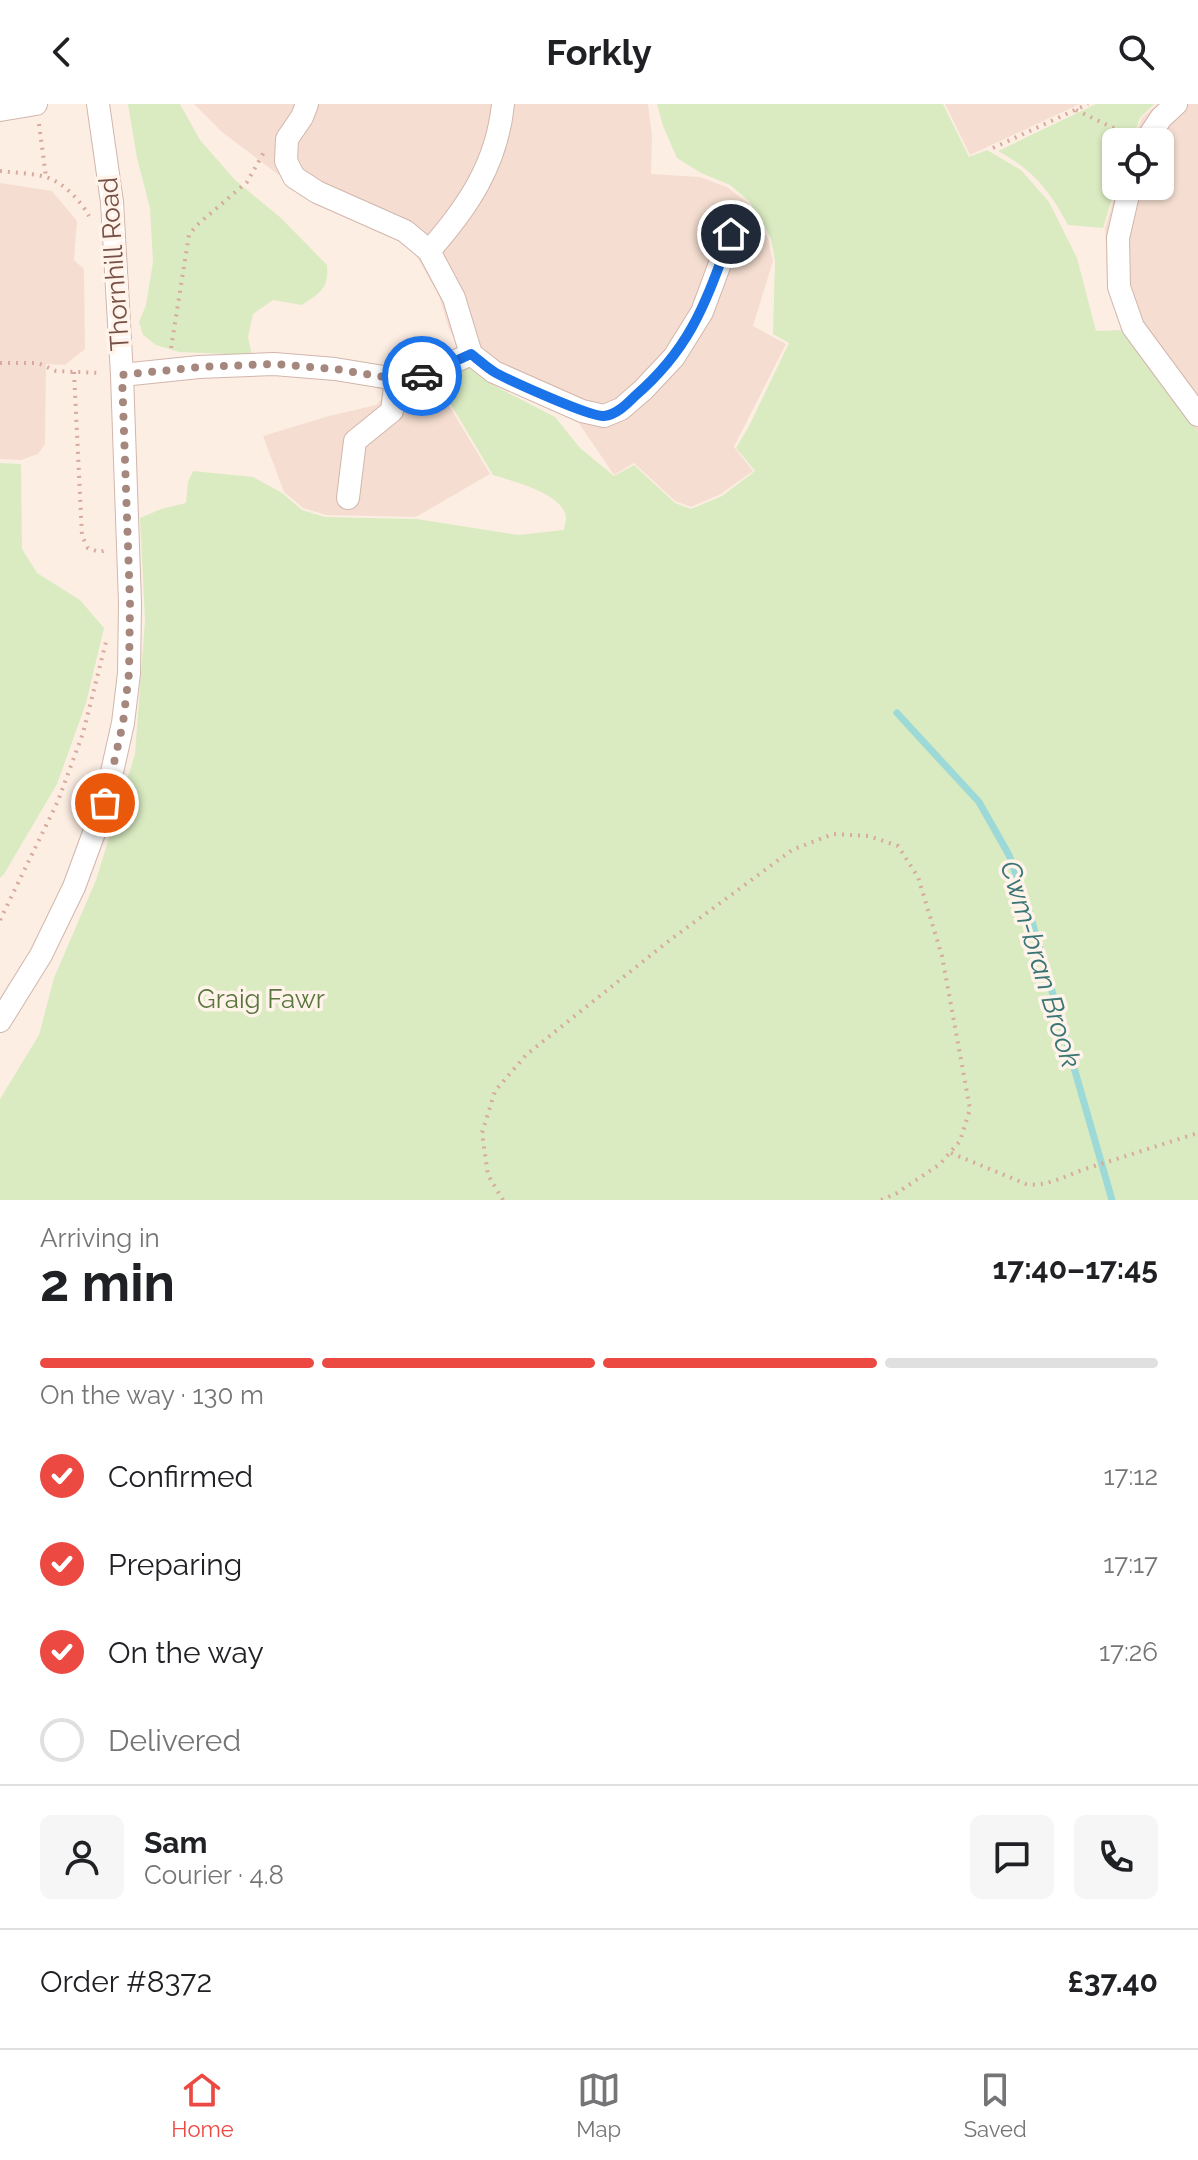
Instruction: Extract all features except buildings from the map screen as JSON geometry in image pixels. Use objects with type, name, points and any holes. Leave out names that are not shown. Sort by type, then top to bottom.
[{"type":"street","points":[[0,110],[36,104]]},
{"type":"street","name":"Thornhill Road","points":[[0,1021],[41,955],[74,887],[105,803],[123,723],[129,673],[130,603],[113,374],[112,202],[98,104]]},
{"type":"street","points":[[307,104],[287,139],[286,161],[294,177],[317,192],[405,231],[429,251],[454,298],[471,354],[494,372],[582,411],[604,416],[621,409],[674,357],[702,312],[731,234]]},
{"type":"street","points":[[429,251],[456,221],[483,175],[497,144],[503,104]]},
{"type":"street","points":[[1149,128],[1176,104]]},
{"type":"street","points":[[1127,200],[1118,238],[1119,287],[1133,327],[1198,415]]},
{"type":"street","points":[[113,374],[274,364],[335,369],[396,379],[419,378],[471,354]]},
{"type":"street","points":[[348,498],[355,441],[392,411],[396,379]]},
{"type":"path","points":[[36,104],[46,177]]},
{"type":"path","points":[[993,148],[1088,104]]},
{"type":"path","points":[[1076,110],[1113,128]]},
{"type":"path","points":[[168,370],[189,235],[247,182],[264,151],[287,150]]},
{"type":"path","points":[[0,171],[46,177],[65,187],[84,207],[95,225]]},
{"type":"path","points":[[0,363],[38,363],[56,371],[113,374]]},
{"type":"path","points":[[74,372],[82,536],[88,548],[99,552],[110,550]]},
{"type":"path","points":[[0,920],[58,801],[83,733],[107,638]]},
{"type":"path","points":[[503,1200],[488,1175],[482,1133],[495,1091],[526,1055],[666,943],[792,850],[833,834],[869,836],[898,846],[918,877],[942,956],[970,1109],[960,1141],[940,1164],[881,1200]]},
{"type":"path","points":[[950,1153],[1026,1184],[1036,1185],[1198,1133]]},
{"type":"shaded area","points":[[194,104],[648,104],[652,136],[651,174],[700,177],[727,187],[748,203],[768,239],[773,261],[753,326],[786,344],[734,447],[753,471],[721,494],[691,507],[675,501],[634,463],[614,475],[578,422],[470,366],[449,329],[439,296],[412,248],[392,232],[292,185],[222,132]]},
{"type":"shaded area","points":[[945,104],[1080,104],[970,155]]},
{"type":"shaded area","points":[[1157,104],[1198,104],[1198,431],[1121,330],[1108,290],[1105,228],[1114,200],[1174,200],[1174,128],[1138,128],[1142,118]]},
{"type":"shaded area","points":[[0,183],[52,191],[77,221],[74,260],[84,269],[85,349],[65,365],[46,364],[45,444],[38,454],[21,460],[0,459]]},
{"type":"shaded area","points":[[435,382],[490,474],[416,517],[326,515],[303,508],[284,492],[263,436],[376,405],[386,394],[415,390]]},
{"type":"green space","points":[[128,104],[180,104],[200,140],[235,180],[281,218],[327,265],[325,285],[302,305],[273,300],[253,314],[248,337],[252,355],[179,352],[156,345],[143,335],[139,322],[146,305],[153,262],[150,208]]},
{"type":"green space","name":"Graig Fawr","points":[[657,104],[943,104],[969,157],[987,150],[1021,170],[1049,202],[1077,258],[1096,331],[1121,330],[1198,431],[1198,1200],[0,1200],[0,1099],[39,1035],[54,978],[96,880],[135,754],[145,620],[140,518],[186,503],[188,482],[193,471],[253,477],[282,493],[302,510],[325,517],[417,519],[518,535],[564,530],[566,518],[557,502],[536,490],[493,475],[438,383],[469,368],[495,386],[555,417],[580,448],[614,476],[634,465],[675,503],[691,509],[722,496],[755,471],[736,448],[789,343],[773,334],[775,262],[771,238],[749,201],[730,185],[701,173],[677,158]]},
{"type":"green space","points":[[1096,104],[1154,104],[1140,118],[1136,128],[1102,128],[1102,200],[1112,200],[1103,228],[1068,225],[1039,182],[998,151]]},
{"type":"green space","points":[[0,463],[21,464],[22,549],[37,573],[80,600],[104,628],[86,703],[57,784],[0,878]]},
{"type":"waterway","name":"Cwm-bran Brook","points":[[897,713],[979,802],[1009,855],[1029,911],[1112,1200]]},
{"type":"way so far","points":[[105,803],[123,723],[129,673],[130,603],[122,375],[199,367],[274,364],[335,369],[396,379],[422,376]]},
{"type":"route","points":[[422,376],[471,354],[494,372],[582,411],[604,416],[621,409],[674,357],[689,335],[702,312],[731,234]]}]
